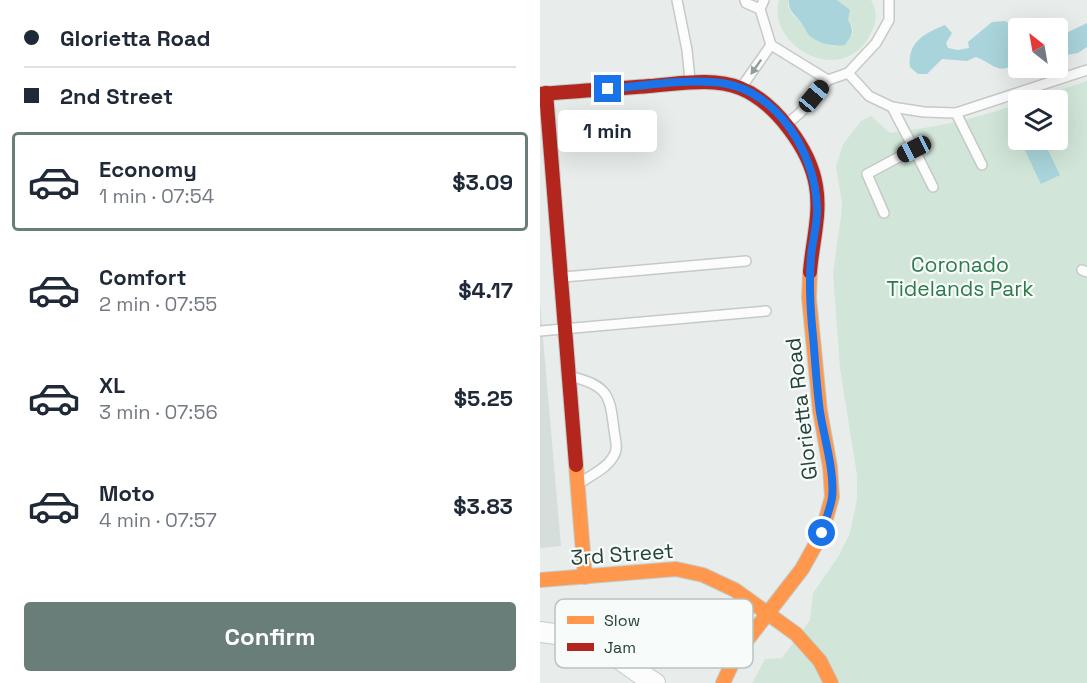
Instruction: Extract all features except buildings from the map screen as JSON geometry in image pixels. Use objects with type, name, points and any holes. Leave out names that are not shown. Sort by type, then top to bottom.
[{"type":"main road","name":"Glorietta Road","points":[[543,93],[721,83],[741,88],[768,106],[786,124],[804,151],[816,185],[818,210],[811,256],[809,298],[820,411],[830,467],[832,497],[822,533],[802,569],[753,631]]},
{"type":"main road","points":[[543,93],[562,277],[585,577]]},
{"type":"main road","name":"3rd Street","points":[[540,580],[676,569],[698,572],[718,579],[748,599]]},
{"type":"main road","name":"3rd Street","points":[[753,603],[788,625],[814,651],[831,683]]},
{"type":"main road","name":"Glorietta Road","points":[[723,683],[730,668]]},
{"type":"street","points":[[540,632],[555,634]]},
{"type":"street","points":[[629,668],[655,683]]},
{"type":"lane","points":[[677,0],[687,50],[690,83]]},
{"type":"lane","points":[[745,0],[746,3],[762,4],[771,45],[828,80]]},
{"type":"lane","points":[[786,124],[800,113],[828,80],[848,73],[876,43],[889,20],[889,0]]},
{"type":"lane","points":[[741,88],[771,45]]},
{"type":"lane","points":[[848,73],[869,96],[892,107],[924,112],[956,113],[1087,70]]},
{"type":"lane","points":[[892,107],[933,187]]},
{"type":"lane","points":[[956,113],[982,165]]},
{"type":"lane","points":[[884,213],[867,174],[914,149]]},
{"type":"lane","points":[[562,277],[746,261]]},
{"type":"lane","points":[[540,331],[766,311]]},
{"type":"lane","points":[[570,376],[588,381],[601,388],[610,402],[616,450],[613,458],[603,468],[578,484]]},
{"type":"shaded area","points":[[540,303],[561,546],[540,548]]},
{"type":"green space","points":[[779,0],[789,0],[788,6],[792,14],[802,22],[811,37],[835,47],[852,35],[853,28],[848,20],[849,10],[837,0],[871,0],[876,13],[874,26],[857,51],[842,59],[825,60],[809,55],[794,45],[784,32],[778,17]]},
{"type":"green space","name":"Coronado Tidelands Park","points":[[1087,81],[1087,683],[752,683],[765,659],[782,658],[810,620],[813,593],[838,557],[850,533],[857,499],[857,475],[840,369],[833,273],[842,203],[836,166],[843,144],[861,121],[871,116],[890,133],[955,122],[1008,107],[1008,150],[1068,150],[1068,90],[1060,90]]},
{"type":"water","points":[[789,0],[837,0],[850,10],[848,20],[852,33],[845,45],[836,46],[811,37],[790,9]]},
{"type":"water","points":[[992,22],[1008,23],[1008,67],[997,68],[976,57],[967,61],[942,59],[927,74],[918,74],[910,67],[911,51],[914,45],[931,31],[945,25],[952,33],[946,43],[948,48],[958,50],[969,48],[968,42]]},
{"type":"water","points":[[1087,23],[1087,47],[1078,53],[1068,55],[1068,32]]},
{"type":"water","points":[[1025,150],[1048,150],[1060,175],[1041,184]]},
{"type":"traffic: slow","points":[[753,632],[802,569],[822,533],[832,497],[830,467],[820,411],[809,298],[810,272]]},
{"type":"traffic: slow","points":[[576,465],[585,577]]},
{"type":"traffic: slow","points":[[540,580],[676,569],[703,575],[735,590],[747,599]]},
{"type":"traffic: slow","points":[[753,603],[796,634],[820,661],[831,683]]},
{"type":"traffic: slow","points":[[723,683],[730,668]]},
{"type":"traffic: jam","points":[[540,94],[707,82],[730,85],[753,95],[766,104],[789,128],[807,157],[812,172],[816,186],[817,207],[810,272]]},
{"type":"traffic: jam","points":[[546,93],[576,465]]},
{"type":"route","points":[[608,89],[690,83],[721,83],[741,88],[768,106],[786,124],[804,151],[816,185],[818,210],[811,256],[809,298],[820,411],[830,467],[832,497],[822,533]]}]
